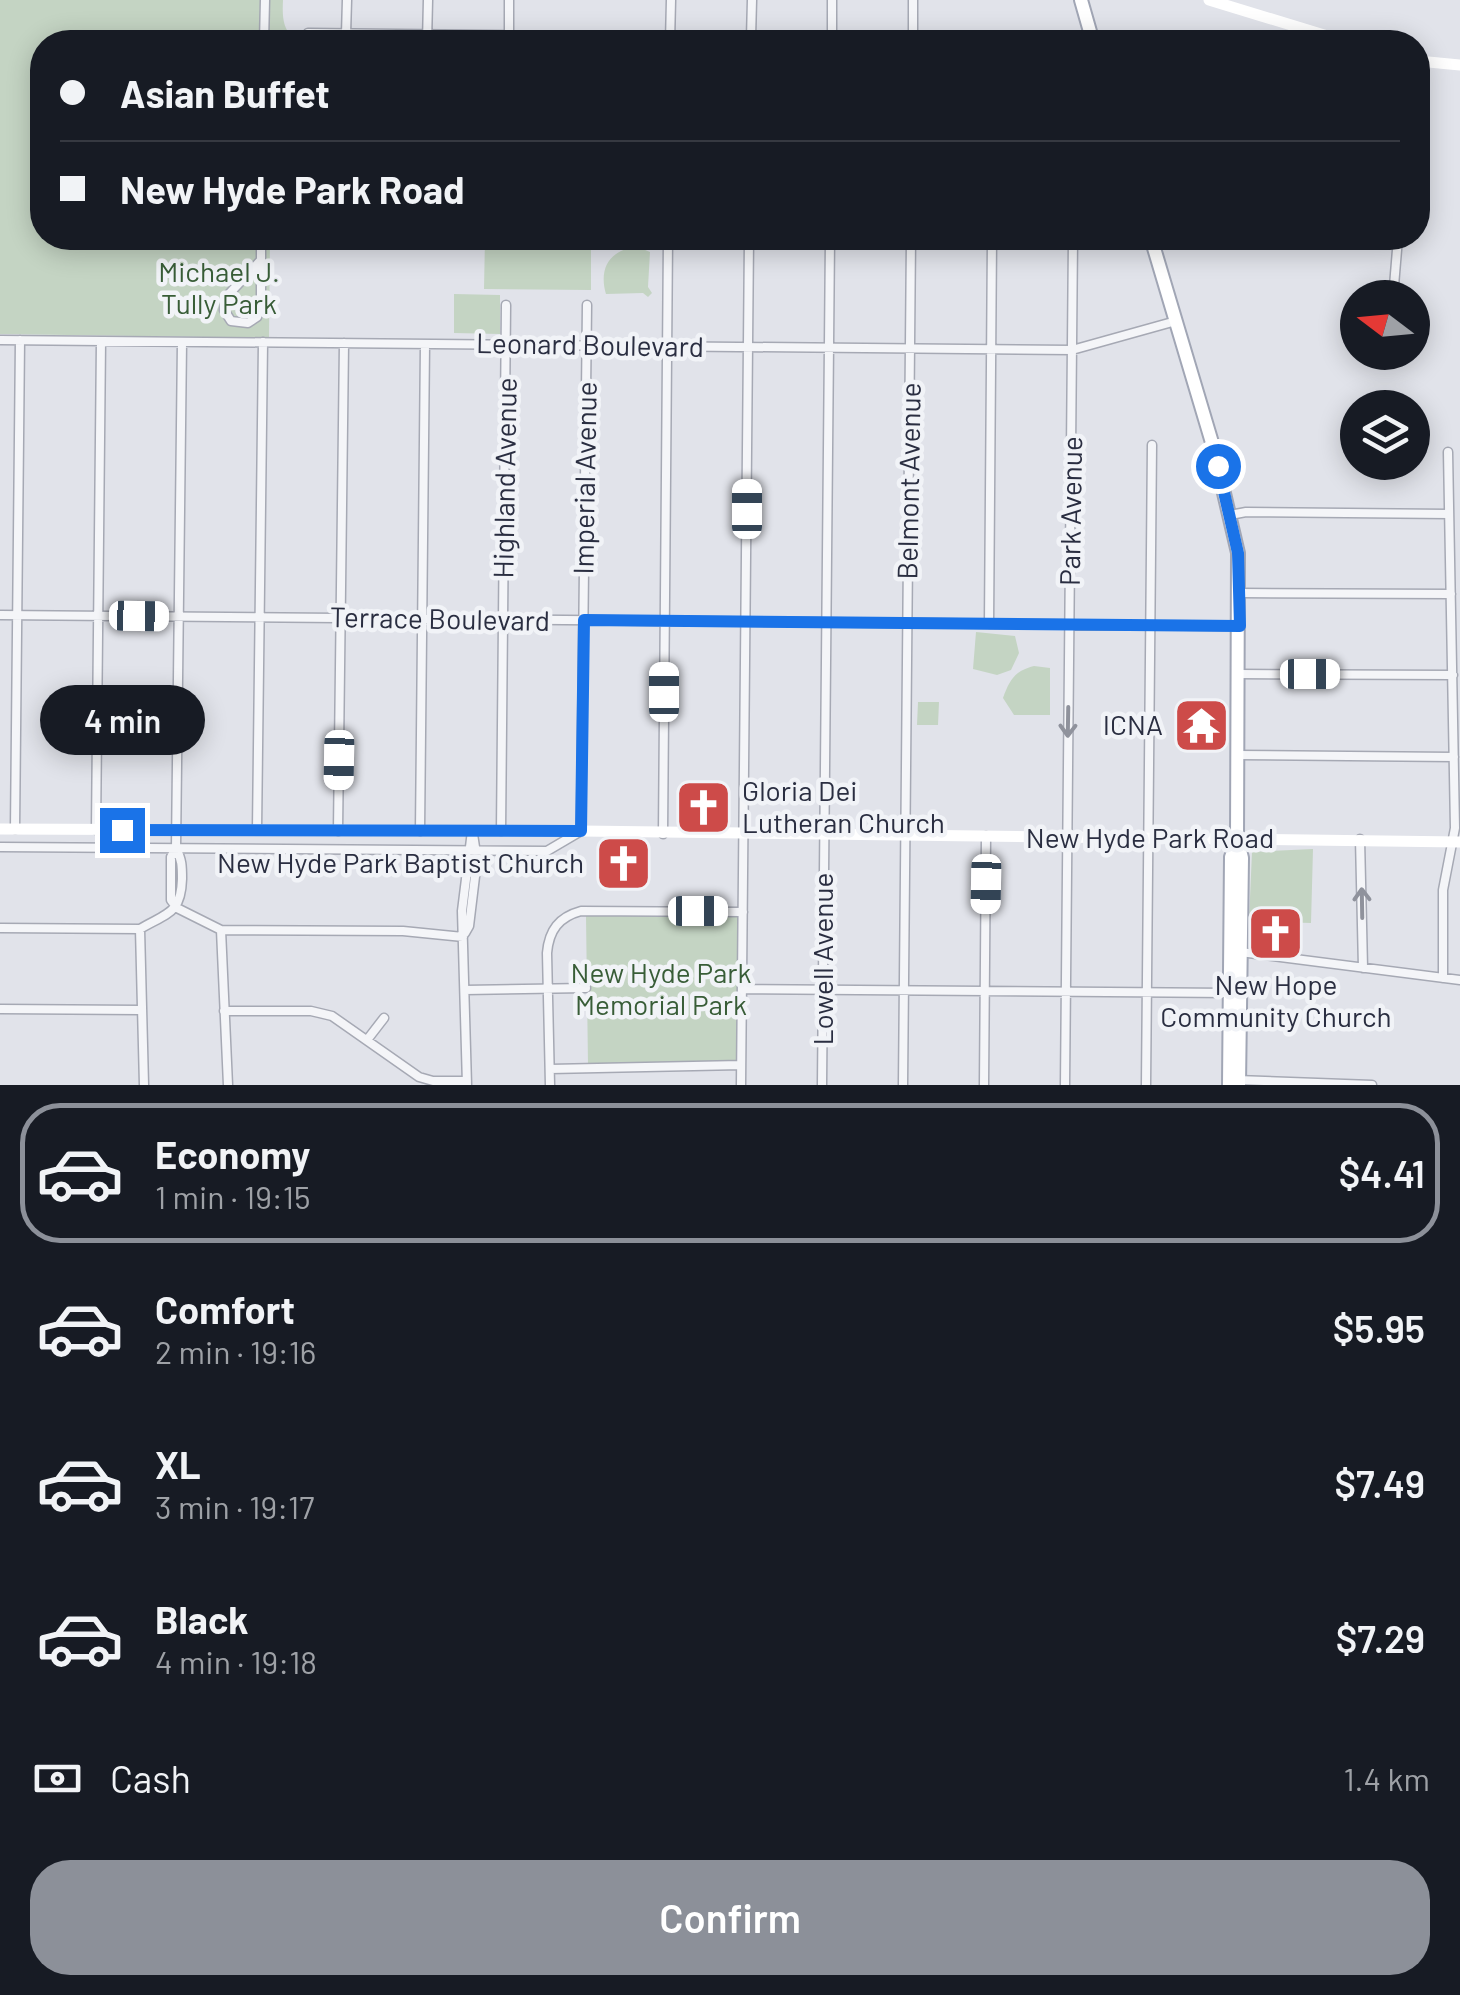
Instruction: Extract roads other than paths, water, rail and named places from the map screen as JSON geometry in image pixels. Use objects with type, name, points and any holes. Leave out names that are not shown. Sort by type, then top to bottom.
[{"type":"main road","points":[[1080,0],[1089,30]]},
{"type":"main road","points":[[1209,0],[1308,30]]},
{"type":"main road","points":[[1430,62],[1460,66]]},
{"type":"main road","points":[[1155,250],[1238,553],[1237,838],[1231,857],[1234,1082]]},
{"type":"main road","name":"New Hyde Park Road","points":[[0,829],[581,831],[1457,842]]},
{"type":"street","points":[[264,30],[265,0]]},
{"type":"street","points":[[346,30],[347,0]]},
{"type":"street","points":[[428,0],[428,30]]},
{"type":"street","points":[[508,30],[509,0]]},
{"type":"street","points":[[670,30],[671,0]]},
{"type":"street","points":[[751,30],[752,0]]},
{"type":"street","points":[[832,0],[832,30]]},
{"type":"street","points":[[912,30],[913,0]]},
{"type":"street","points":[[1256,0],[1256,14]]},
{"type":"street","points":[[261,250],[261,260],[259,313],[248,323],[234,322],[224,310],[227,296],[261,260]]},
{"type":"street","points":[[663,834],[668,250]]},
{"type":"street","points":[[741,1085],[749,250]]},
{"type":"street","name":"Lowell Avenue","points":[[822,1085],[830,250]]},
{"type":"street","name":"Belmont Avenue","points":[[903,1085],[911,250]]},
{"type":"street","points":[[989,624],[992,250]]},
{"type":"street","name":"Park Avenue","points":[[1065,1085],[1073,250]]},
{"type":"street","points":[[1394,280],[1397,250]]},
{"type":"street","name":"Highland Avenue","points":[[501,831],[506,304]]},
{"type":"street","name":"Imperial Avenue","points":[[581,831],[587,306]]},
{"type":"street","name":"Leonard Boulevard","points":[[0,340],[1072,350],[1176,321]]},
{"type":"street","points":[[15,829],[20,340]]},
{"type":"street","points":[[96,830],[102,341]]},
{"type":"street","points":[[0,928],[140,929],[178,908],[182,900],[183,861],[176,848],[176,830],[182,342]]},
{"type":"street","points":[[257,830],[263,342]]},
{"type":"street","points":[[338,831],[344,343]]},
{"type":"street","points":[[420,831],[425,344]]},
{"type":"street","points":[[1146,1085],[1152,445]]},
{"type":"street","points":[[1444,978],[1443,896],[1457,842],[1448,452]]},
{"type":"street","points":[[1230,516],[1246,512],[1450,514]]},
{"type":"street","points":[[1240,593],[1451,594]]},
{"type":"street","name":"Terrace Boulevard","points":[[0,616],[1240,626]]},
{"type":"street","points":[[1239,674],[1453,675]]},
{"type":"street","points":[[1238,755],[1454,756]]},
{"type":"street","points":[[224,1011],[322,1013],[342,1021],[419,1077],[467,1083],[463,938],[469,926],[472,831]]},
{"type":"street","points":[[0,847],[547,851],[581,831]]},
{"type":"street","points":[[984,1085],[986,836]]},
{"type":"street","points":[[1360,839],[1364,968]]},
{"type":"street","points":[[178,908],[220,930],[404,931],[463,938]]},
{"type":"street","points":[[550,1085],[547,952],[552,932],[566,916],[582,911],[743,912]]},
{"type":"street","points":[[140,929],[144,1085]]},
{"type":"street","points":[[220,930],[228,1085]]},
{"type":"street","points":[[1235,952],[1460,980]]},
{"type":"street","points":[[464,990],[586,988]]},
{"type":"street","points":[[742,989],[1235,993]]},
{"type":"street","points":[[0,1009],[140,1010]]},
{"type":"street","points":[[367,1040],[384,1018]]},
{"type":"street","points":[[550,1069],[742,1065]]},
{"type":"street","points":[[1234,1082],[1372,1085]]},
{"type":"place","name":"ICNA","points":[[1202,725]]},
{"type":"place","name":"Gloria Dei Lutheran Church","points":[[703,807]]},
{"type":"place","name":"New Hyde Park Baptist Church","points":[[623,863]]},
{"type":"place","name":"New Hope Community Church","points":[[1276,934]]},
{"type":"park label","name":"Michael J. Tully Park","points":[[219,288]]},
{"type":"park label","name":"New Hyde Park Memorial Park","points":[[661,989]]}]
